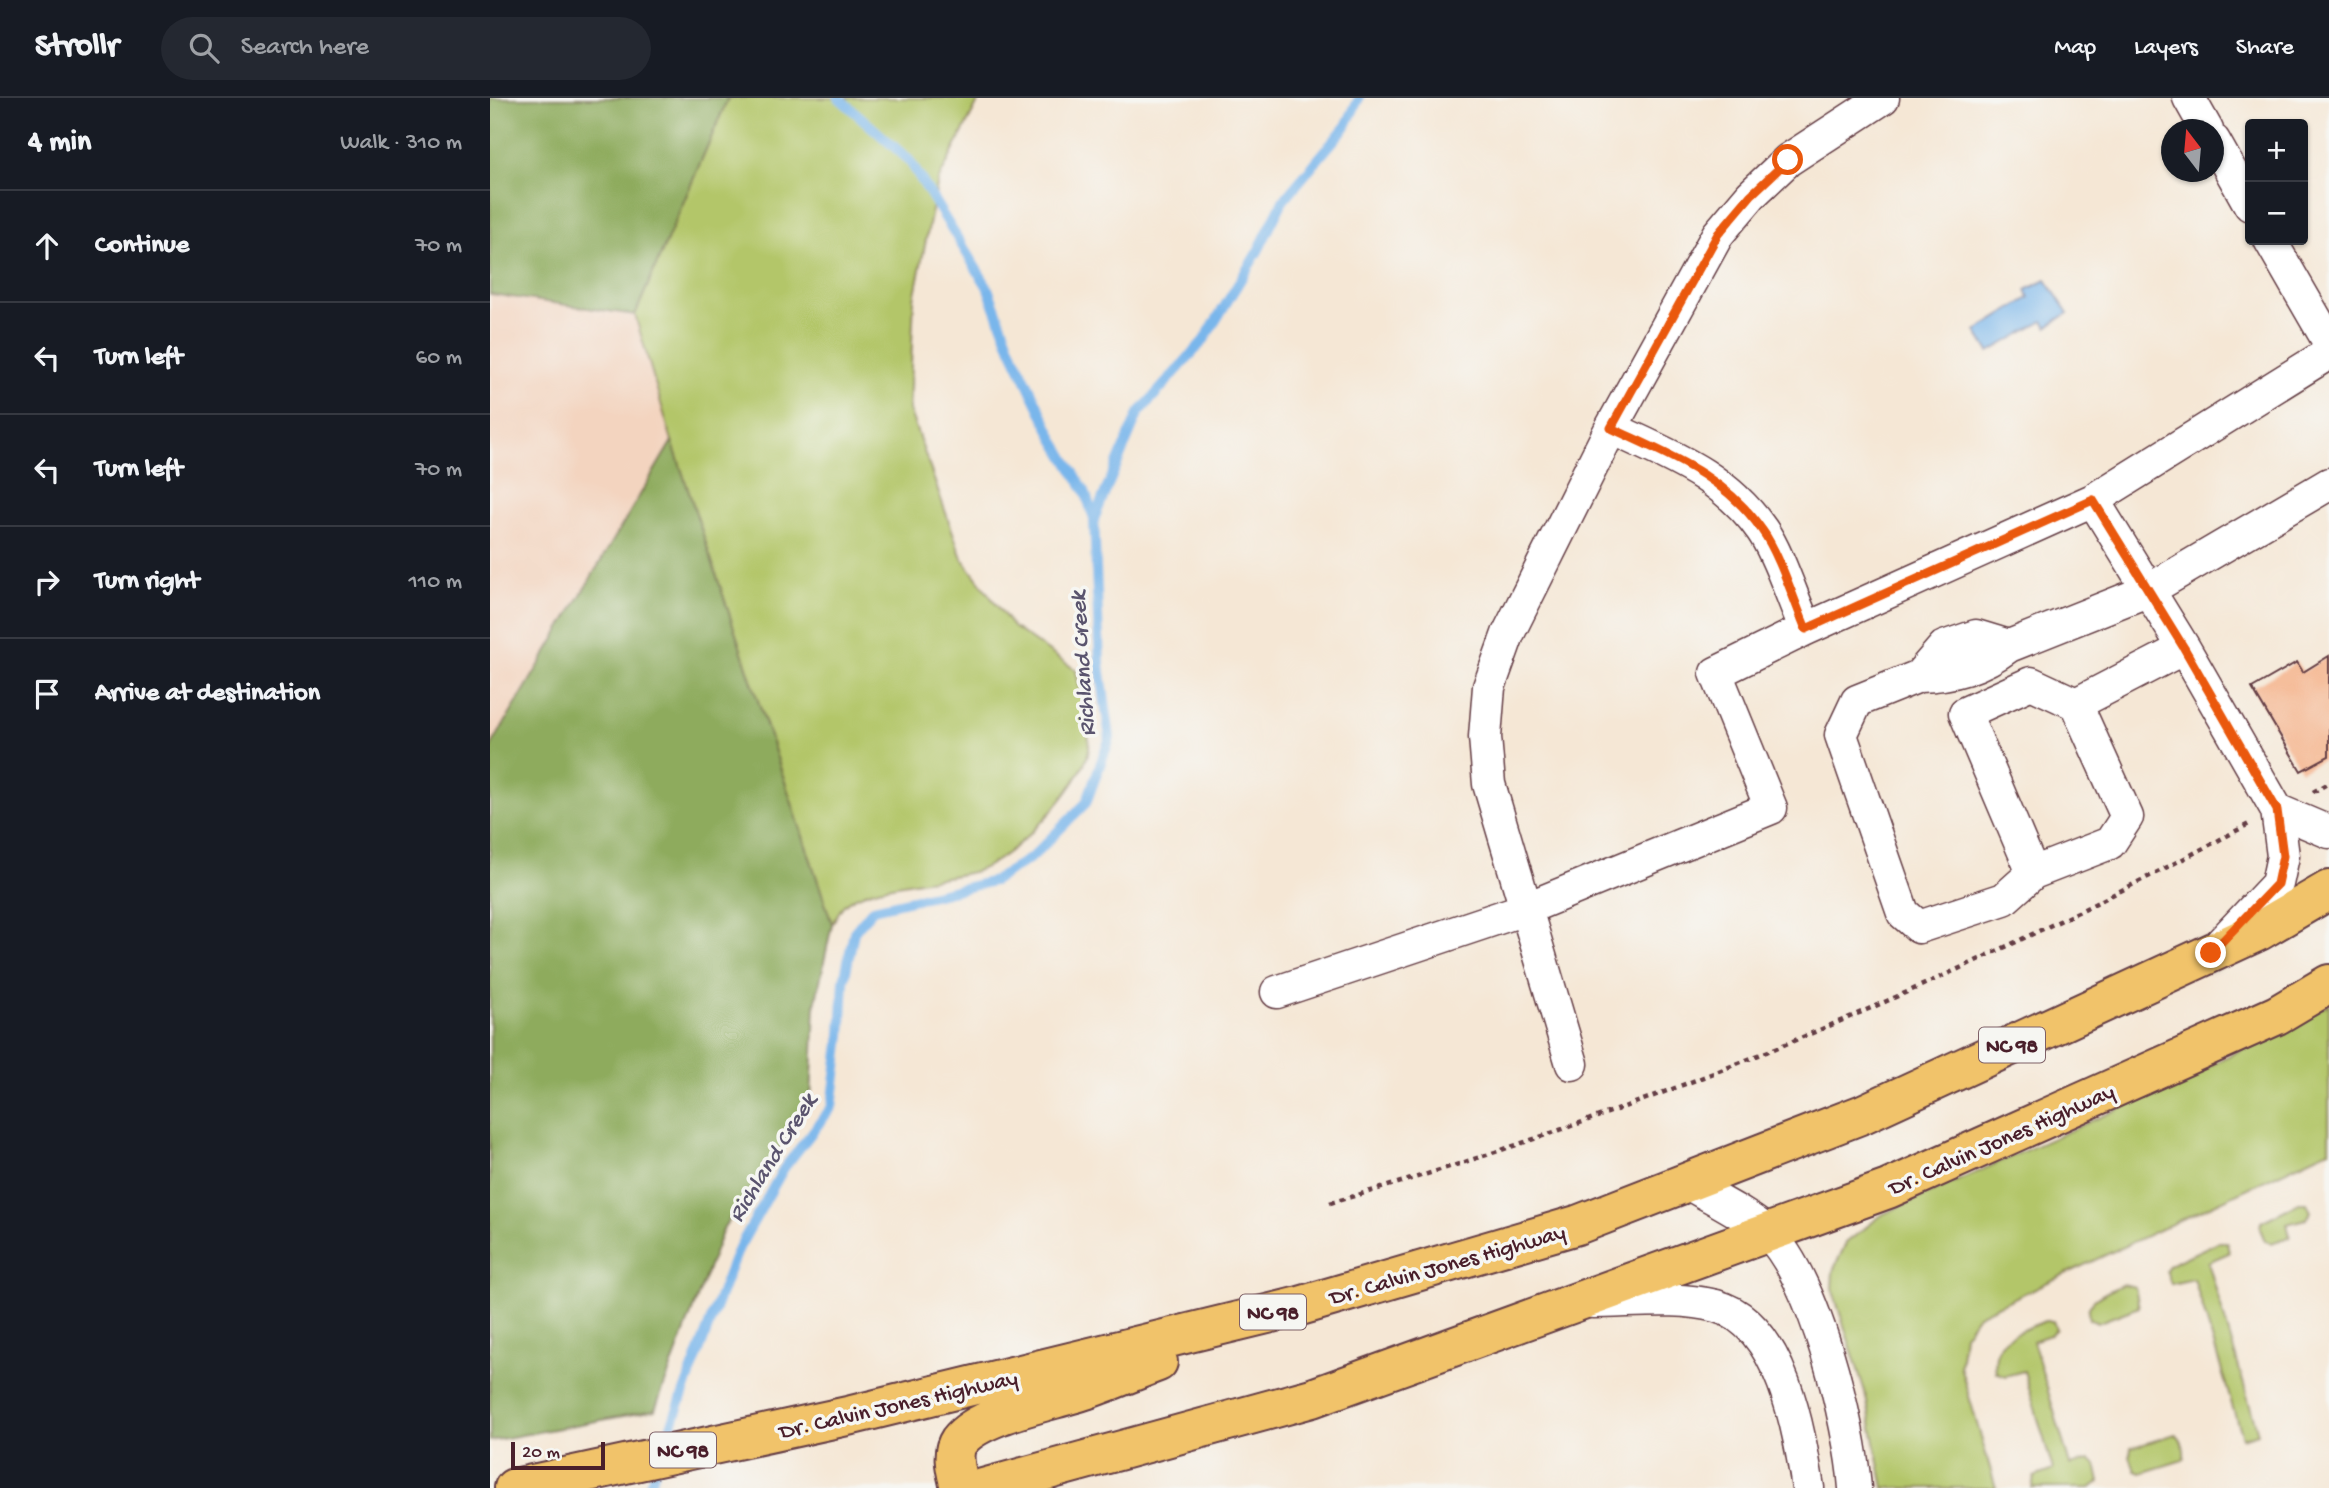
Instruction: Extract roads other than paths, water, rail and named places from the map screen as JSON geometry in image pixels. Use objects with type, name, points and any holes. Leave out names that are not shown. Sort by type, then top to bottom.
[{"type":"highway","name":"Dr. Calvin Jones Highway","points":[[514,1488],[852,1415],[1300,1306],[1577,1225],[1863,1114],[2259,931],[2329,890]]},
{"type":"highway","name":"Dr. Calvin Jones Highway","points":[[983,1488],[1312,1398],[1888,1189],[2277,1015],[2329,984]]},
{"type":"highway","points":[[960,1488],[955,1451],[960,1440],[995,1418],[1087,1390],[1300,1306]]},
{"type":"street","points":[[1572,1064],[1489,784],[1485,737],[1489,687],[1508,634],[1611,428],[1718,234],[1751,195],[1788,160],[1883,98]]},
{"type":"street","points":[[2189,98],[2201,119]]},
{"type":"street","points":[[2224,159],[2245,196]]},
{"type":"street","points":[[2273,245],[2329,342]]},
{"type":"street","points":[[1277,992],[1525,909],[1771,808],[1716,673],[1806,629],[2093,500],[2329,353]]},
{"type":"street","points":[[1611,428],[1704,472],[1737,501],[1763,531],[1806,629]]},
{"type":"street","points":[[2033,873],[1965,713],[2032,683],[2077,704],[2127,817],[2110,843],[2033,873],[2004,899],[1919,927],[1903,913],[1841,735],[1857,701],[1919,676],[1944,647],[1976,636],[2009,646],[2147,591],[2329,484]]},
{"type":"street","points":[[2093,500],[2184,648],[2267,815],[2283,856],[2277,884],[2211,953]]},
{"type":"street","points":[[2077,704],[2184,648]]},
{"type":"street","points":[[2267,815],[2329,832]]},
{"type":"street","points":[[1686,1182],[1768,1233],[1794,1271],[1822,1340],[1842,1407],[1855,1488]]},
{"type":"street","points":[[1578,1302],[1670,1301],[1717,1307],[1746,1322],[1769,1351],[1785,1387],[1801,1444],[1808,1488]]},
{"type":"water","points":[[2046,280],[2068,313],[2047,327],[2043,321],[1989,352],[1976,331],[2029,298],[2026,290]]},
{"type":"waterway","points":[[839,98],[909,160],[987,286],[1011,349],[1055,441],[1085,491],[1094,519]]},
{"type":"waterway","name":"Richland Creek","points":[[664,1445],[736,1253],[784,1168],[832,1107],[841,1035],[844,981],[854,932],[873,909],[994,881],[1032,857],[1086,803],[1110,738],[1100,665],[1094,519],[1138,414],[1204,340],[1258,251],[1283,201],[1346,126],[1359,98]]},
{"type":"waterway","name":"Richland Creek","points":[[649,1488],[657,1465]]}]
